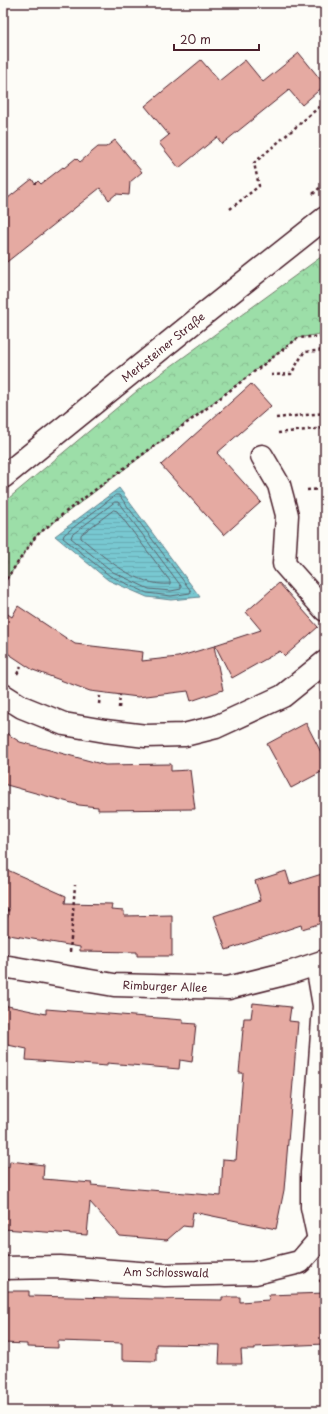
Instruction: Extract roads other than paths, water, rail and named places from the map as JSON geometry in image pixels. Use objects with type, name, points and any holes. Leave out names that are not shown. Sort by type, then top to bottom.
[{"type":"street","name":"Merksteiner Straße","points":[[3,477],[325,218]]},
{"type":"street","points":[[262,456],[279,485],[287,515],[284,564],[325,610]]},
{"type":"street","points":[[3,695],[22,707],[64,724],[96,730],[146,736],[184,735],[216,727],[283,696],[325,662]]},
{"type":"street","name":"Rimburger Allee","points":[[3,966],[114,985],[228,988],[321,963]]},
{"type":"street","name":"Am Schlosswald","points":[[3,1268],[60,1267],[165,1274],[255,1273],[300,1262],[322,1239],[312,1207],[312,1173],[324,1006],[321,963]]},
{"type":"water","points":[[119,488],[200,597],[171,600],[147,597],[108,580],[55,536]]}]
